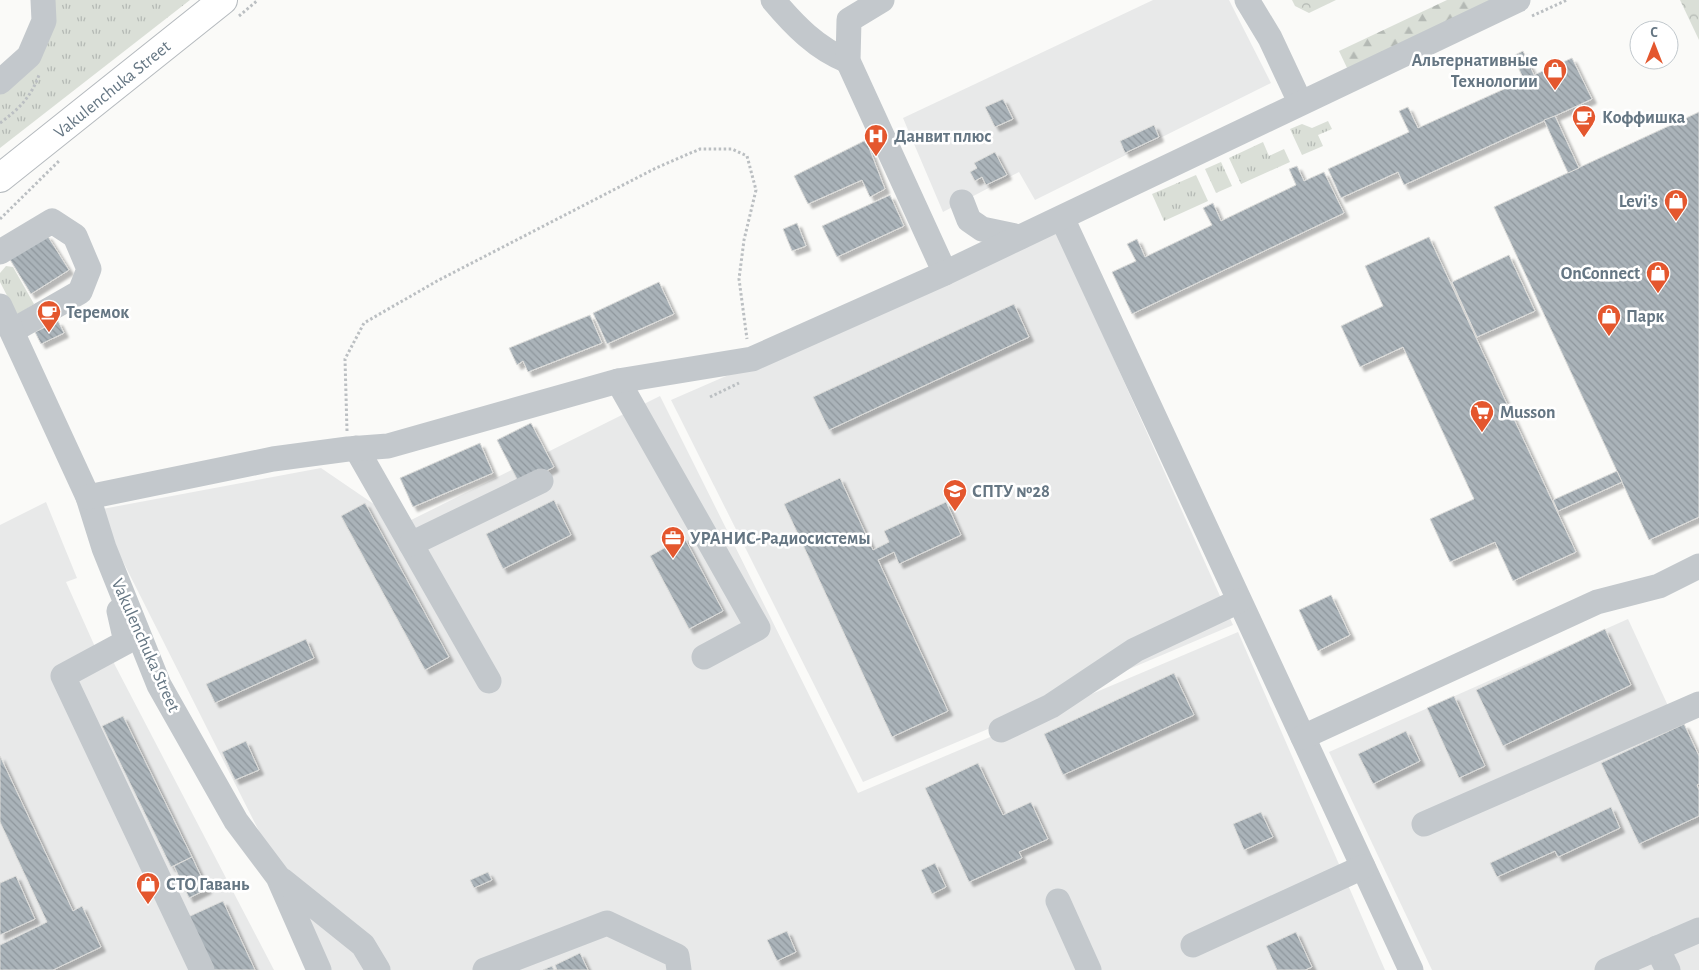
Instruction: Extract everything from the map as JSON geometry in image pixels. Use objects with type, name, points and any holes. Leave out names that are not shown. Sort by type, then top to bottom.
[{"type":"main road","name":"Vakulenchuka Street","points":[[0,178],[223,0]]},
{"type":"street","points":[[0,82],[29,56],[44,21],[43,0]]},
{"type":"street","points":[[773,0],[789,19],[828,53],[848,61]]},
{"type":"street","points":[[882,0],[848,20],[848,61],[945,272]]},
{"type":"street","points":[[1247,0],[1270,38],[1300,102]]},
{"type":"street","points":[[88,497],[273,459],[388,446],[618,381],[752,359],[1020,238],[1300,102],[1518,0]]},
{"type":"street","points":[[962,202],[969,220],[982,229],[1020,238]]},
{"type":"street","points":[[1062,218],[1410,970]]},
{"type":"street","points":[[0,252],[52,221],[75,236],[89,269],[80,292],[12,332]]},
{"type":"street","name":"Vakulenchuka Street","points":[[0,306],[88,497],[104,548],[159,685],[236,821],[278,877],[319,970]]},
{"type":"street","points":[[618,381],[758,628],[704,657]]},
{"type":"street","points":[[352,449],[410,544],[488,681]]},
{"type":"street","points":[[410,544],[541,481]]},
{"type":"street","points":[[104,548],[126,642],[63,676],[202,970]]},
{"type":"street","points":[[1303,737],[1597,602],[1659,586],[1699,566]]},
{"type":"street","points":[[1001,730],[1051,706],[1135,650],[1239,601]]},
{"type":"street","points":[[1424,824],[1699,704]]},
{"type":"street","points":[[1193,945],[1363,868]]},
{"type":"street","points":[[278,877],[363,945],[378,970]]},
{"type":"street","points":[[1058,901],[1089,970]]},
{"type":"street","points":[[485,970],[607,923],[677,956],[679,970]]},
{"type":"street","points":[[1607,970],[1699,930]]},
{"type":"street","points":[[1657,948],[1668,970]]},
{"type":"path","points":[[352,449],[345,359],[364,323],[437,281],[564,214],[656,168],[700,149],[732,149],[747,156],[756,190],[744,240],[739,279],[744,327],[752,359]]},
{"type":"shaded area","points":[[1153,0],[1229,0],[1271,83],[1035,200],[1019,172],[943,212],[903,118]]},
{"type":"shaded area","name":"СПТУ №28","points":[[1057,232],[1233,625],[863,782],[671,400]]},
{"type":"shaded area","points":[[660,396],[858,793],[1238,632],[1385,970],[329,970],[97,510],[321,468],[403,524]]},
{"type":"shaded area","points":[[46,502],[77,578],[66,582],[96,649],[105,646],[274,970],[0,970],[0,525]]},
{"type":"shaded area","points":[[1628,619],[1699,773],[1699,970],[1432,970],[1329,752]]},
{"type":"green space","points":[[55,0],[190,0],[0,148],[0,93]]},
{"type":"green space","points":[[1292,0],[1336,0],[1309,13],[1295,6]]},
{"type":"green space","points":[[1447,0],[1501,0],[1349,72],[1339,51]]},
{"type":"green space","points":[[1680,0],[1699,0],[1699,40]]},
{"type":"green space","points":[[1328,121],[1332,129],[1318,135],[1323,146],[1302,155],[1290,129],[1302,124],[1312,128]]},
{"type":"green space","points":[[1263,142],[1269,156],[1284,149],[1290,162],[1241,184],[1229,158]]},
{"type":"green space","points":[[1221,162],[1232,186],[1216,193],[1205,169]]},
{"type":"green space","points":[[1196,175],[1208,201],[1164,221],[1152,194]]},
{"type":"green space","points":[[6,266],[13,267],[34,304],[17,315],[0,282],[0,273]]},
{"type":"building","points":[[1523,51],[1534,75],[1572,58],[1592,99],[1404,185],[1398,172],[1341,198],[1328,169],[1409,132],[1399,111],[1408,107],[1418,128],[1524,80],[1513,56]]},
{"type":"building","points":[[1003,99],[1013,119],[995,127],[985,107]]},
{"type":"building","points":[[1699,112],[1699,517],[1649,540],[1494,207]]},
{"type":"building","points":[[1555,116],[1579,168],[1568,173],[1544,120]]},
{"type":"building","points":[[1154,125],[1159,137],[1125,153],[1120,141]]},
{"type":"building","points":[[866,140],[885,189],[870,197],[862,180],[808,204],[794,176]]},
{"type":"building","points":[[995,152],[1007,175],[986,185],[982,177],[975,181],[970,172],[977,168],[974,163]]},
{"type":"building","points":[[1297,166],[1304,181],[1324,172],[1344,213],[1132,314],[1112,272],[1136,261],[1127,244],[1137,239],[1145,257],[1212,225],[1203,208],[1213,203],[1221,221],[1296,185],[1289,169]]},
{"type":"building","points":[[890,195],[904,226],[837,257],[822,226]]},
{"type":"building","points":[[797,223],[806,246],[792,251],[783,229]]},
{"type":"building","points":[[47,235],[69,270],[31,294],[9,258]]},
{"type":"building","name":"Musson","points":[[1429,237],[1576,552],[1513,581],[1495,542],[1450,562],[1430,519],[1474,499],[1403,347],[1360,367],[1341,326],[1383,306],[1365,266]]},
{"type":"building","points":[[1509,255],[1535,311],[1477,337],[1452,282]]},
{"type":"building","points":[[659,282],[674,314],[607,344],[593,313]]},
{"type":"building","points":[[1014,304],[1029,337],[829,430],[813,397]]},
{"type":"building","points":[[590,315],[602,343],[528,372],[523,361],[517,365],[509,348]]},
{"type":"building","name":"Теремок","points":[[58,321],[64,333],[41,344],[35,332]]},
{"type":"building","points":[[531,423],[554,467],[520,485],[497,440]]},
{"type":"building","points":[[480,443],[493,473],[413,507],[400,478]]},
{"type":"building","points":[[1617,471],[1622,482],[1558,511],[1553,500]]},
{"type":"building","points":[[840,478],[873,550],[889,542],[884,531],[946,502],[961,535],[899,564],[894,552],[878,560],[948,711],[892,737],[784,504]]},
{"type":"building","points":[[554,500],[571,535],[503,569],[486,534]]},
{"type":"building","points":[[365,503],[449,657],[425,670],[341,516]]},
{"type":"building","points":[[684,537],[723,611],[689,629],[650,556]]},
{"type":"building","points":[[1331,595],[1350,635],[1318,651],[1299,610]]},
{"type":"building","points":[[1605,629],[1631,685],[1503,746],[1476,690]]},
{"type":"building","points":[[306,639],[314,658],[215,703],[206,684]]},
{"type":"building","points":[[1174,673],[1194,715],[1063,775],[1044,734]]},
{"type":"building","points":[[1454,696],[1485,766],[1459,778],[1427,708]]},
{"type":"building","points":[[123,716],[192,857],[171,867],[102,726]]},
{"type":"building","points":[[1684,724],[1699,756],[1699,784],[1697,785],[1699,790],[1699,816],[1639,844],[1601,763]]},
{"type":"building","points":[[1406,731],[1420,761],[1373,784],[1358,754]]},
{"type":"building","points":[[246,741],[259,770],[235,780],[222,752]]},
{"type":"building","points":[[0,756],[73,911],[82,906],[101,947],[53,970],[0,970],[0,945],[47,922],[0,822]]},
{"type":"building","points":[[978,763],[1003,815],[1031,802],[1048,839],[1019,852],[1022,858],[969,882],[925,788]]},
{"type":"building","points":[[1611,807],[1620,828],[1558,857],[1555,851],[1497,877],[1490,863]]},
{"type":"building","points":[[1261,812],[1273,837],[1244,850],[1233,824]]},
{"type":"building","points":[[192,857],[207,889],[189,898],[174,866]]},
{"type":"building","points":[[935,863],[946,887],[932,894],[921,870]]},
{"type":"building","points":[[488,872],[492,880],[474,888],[470,880]]},
{"type":"building","points":[[16,876],[35,919],[0,935],[0,883]]},
{"type":"building","points":[[223,901],[255,970],[212,970],[188,917]]},
{"type":"building","points":[[787,931],[796,952],[777,961],[767,940]]},
{"type":"building","points":[[1296,932],[1312,967],[1305,970],[1277,970],[1266,946]]},
{"type":"building","points":[[580,953],[588,970],[557,970],[555,965]]},
{"type":"building","points":[[552,966],[554,970],[543,970]]},
{"type":"place","name":"Альтернативные Технологии","points":[[1555,91]]},
{"type":"place","name":"Коффишка","points":[[1584,138]]},
{"type":"place","name":"Данвит плюс","points":[[876,157]]},
{"type":"place","name":"Levi's","points":[[1676,222]]},
{"type":"place","name":"OnConnect","points":[[1658,294]]},
{"type":"place","name":"Теремок","points":[[49,333]]},
{"type":"place","name":"Парк","points":[[1609,337]]},
{"type":"place","name":"Musson","points":[[1482,433]]},
{"type":"place","name":"СПТУ №28","points":[[955,512]]},
{"type":"place","name":"УРАНИС-Радиосистемы","points":[[673,559]]},
{"type":"place","name":"СТО Гавань","points":[[148,905]]}]
